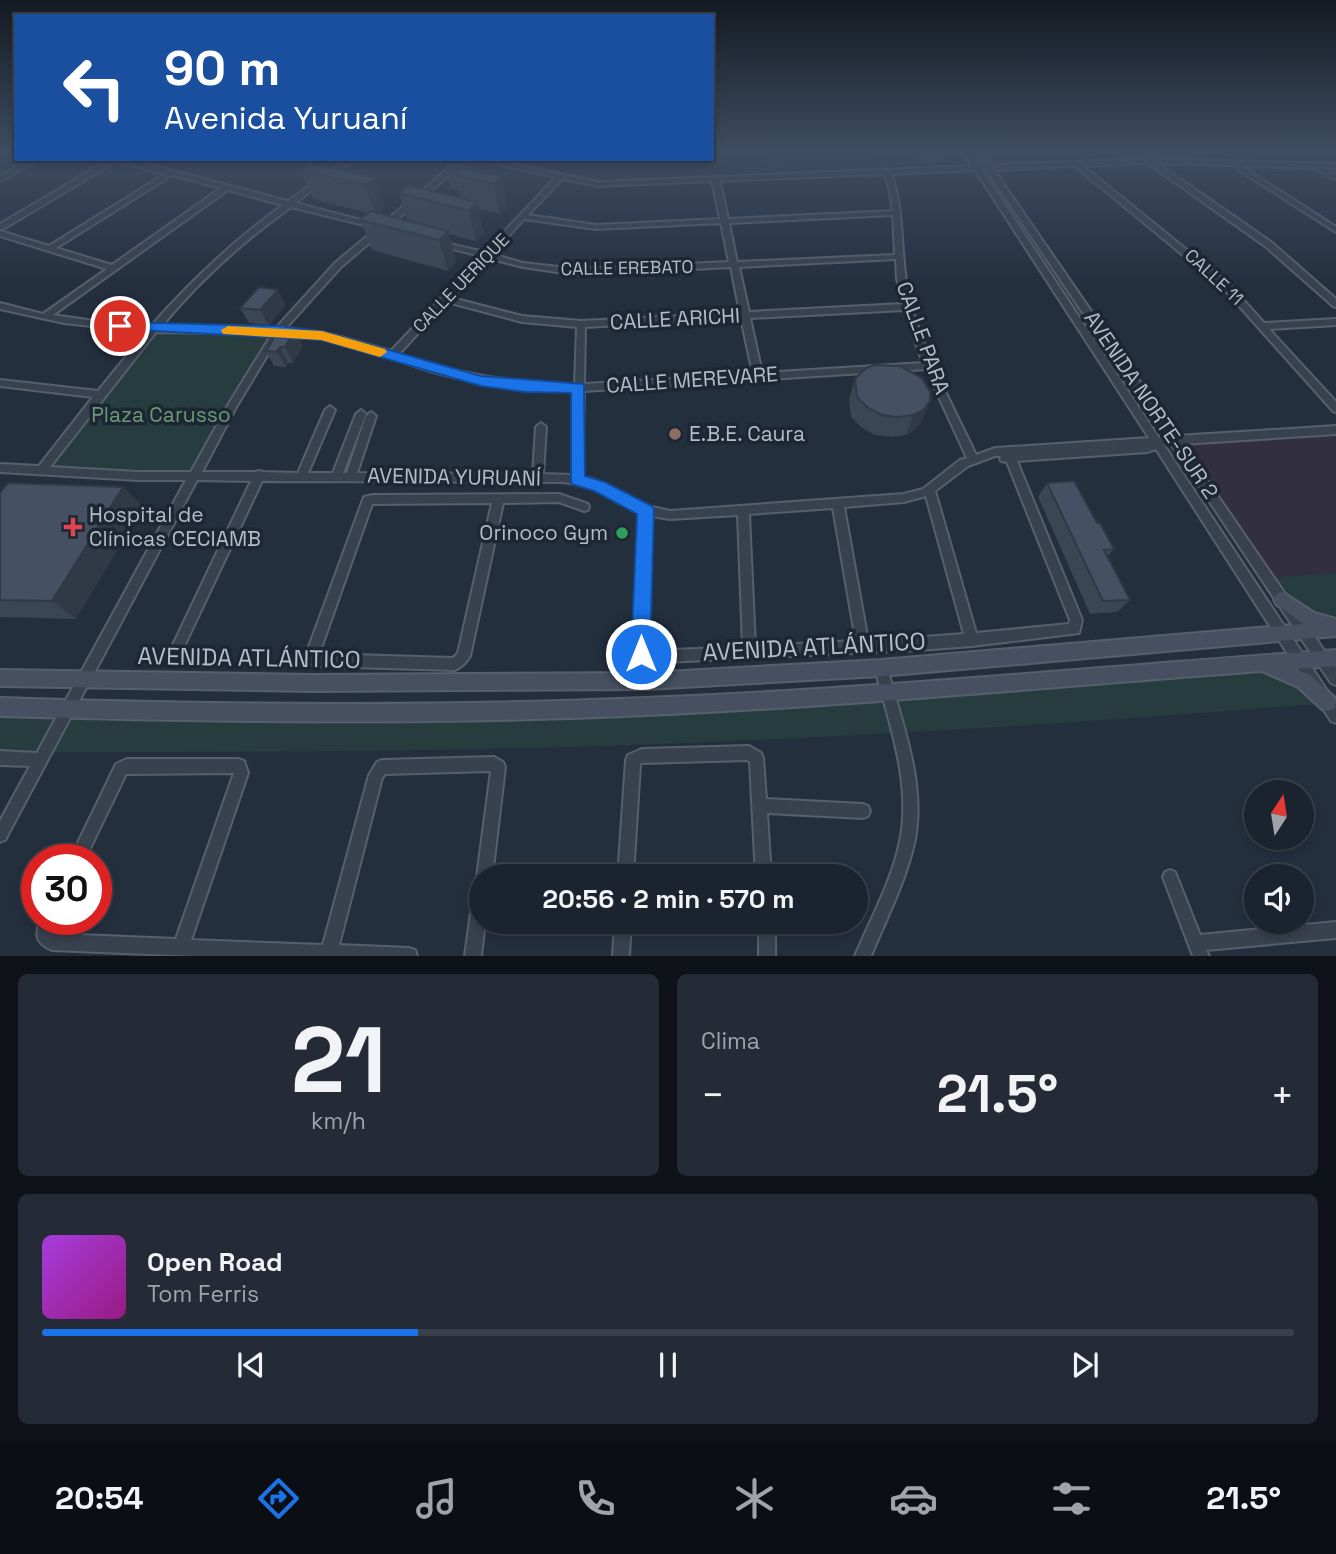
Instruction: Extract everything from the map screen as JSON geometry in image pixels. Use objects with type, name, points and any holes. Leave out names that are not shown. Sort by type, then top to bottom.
[{"type":"main road","points":[[1283,599],[1310,619],[1336,628]]},
{"type":"main road","name":"AVENIDA ATLÁNTICO","points":[[0,678],[84,681],[611,681],[881,668],[1336,628]]},
{"type":"main road","points":[[0,707],[530,710],[739,702],[1330,659]]},
{"type":"main road","points":[[1260,664],[1304,681],[1332,709]]},
{"type":"street","points":[[0,227],[54,196]]},
{"type":"street","points":[[51,248],[135,196]]},
{"type":"street","points":[[46,316],[216,196]]},
{"type":"street","points":[[259,196],[395,232]]},
{"type":"street","points":[[41,471],[154,330],[214,265],[301,196]]},
{"type":"street","points":[[0,835],[244,384],[278,331],[322,279],[421,196]]},
{"type":"street","name":"CALLE UERIQUE","points":[[392,356],[543,196]]},
{"type":"street","points":[[719,196],[758,376]]},
{"type":"street","name":"CALLE PARA","points":[[893,196],[898,213],[897,257],[907,307],[930,366],[973,459]]},
{"type":"street","name":"AVENIDA NORTE-SUR 2","points":[[996,196],[1332,709]]},
{"type":"street","name":"AVENIDA NORTE-SUR 2","points":[[1009,196],[1305,632],[1330,659],[1336,678]]},
{"type":"street","name":"CALLE 11","points":[[1116,196],[1195,258],[1264,326],[1336,408]]},
{"type":"street","points":[[1199,196],[1268,244],[1336,304]]},
{"type":"street","points":[[1282,196],[1336,230]]},
{"type":"street","points":[[524,217],[596,227],[898,213]]},
{"type":"street","points":[[0,233],[112,268]]},
{"type":"street","name":"CALLE EREBATO","points":[[435,242],[542,269],[577,272],[897,257]]},
{"type":"street","name":"CALLE ARICHI","points":[[446,299],[522,319],[581,324],[907,307]]},
{"type":"street","name":"CALLE MEREVARE","points":[[1,308],[154,330],[278,331],[337,339],[505,386],[579,388],[930,366]]},
{"type":"street","points":[[1264,326],[1336,322]]},
{"type":"street","points":[[577,480],[581,324]]},
{"type":"street","points":[[0,383],[101,395]]},
{"type":"street","points":[[302,475],[330,410]]},
{"type":"street","points":[[337,475],[366,415],[351,475]]},
{"type":"street","points":[[538,478],[541,427]]},
{"type":"street","points":[[973,459],[1147,448],[1158,444],[1336,430]]},
{"type":"street","name":"AVENIDA YURUANÍ","points":[[2,472],[577,480],[599,486],[646,510],[670,515],[895,500],[930,490],[973,459],[995,452],[1142,441],[1158,444]]},
{"type":"street","points":[[646,510],[639,648],[641,654],[652,657],[863,647],[1070,630],[1077,625],[1012,458]]},
{"type":"street","points":[[176,651],[259,475]]},
{"type":"street","points":[[509,477],[502,499],[464,656],[461,661],[455,664],[315,660],[312,655],[365,503],[373,499],[502,499],[559,498],[584,507]]},
{"type":"street","points":[[930,490],[972,640]]},
{"type":"street","points":[[838,505],[863,647]]},
{"type":"street","points":[[743,511],[749,653]]},
{"type":"street","points":[[863,956],[898,869],[909,828],[906,771],[881,668]]},
{"type":"street","points":[[626,864],[631,766],[637,756],[753,754],[757,764],[763,864]]},
{"type":"street","points":[[0,758],[40,760]]},
{"type":"street","points":[[84,844],[121,769],[127,766],[239,766],[240,773],[181,947]]},
{"type":"street","points":[[329,953],[376,775],[382,767],[498,767],[486,864]]},
{"type":"street","points":[[760,806],[863,811]]},
{"type":"street","points":[[1170,877],[1199,949],[1336,930]]},
{"type":"street","points":[[473,956],[476,934]]},
{"type":"street","points":[[621,956],[622,934]]},
{"type":"street","points":[[767,934],[767,956]]},
{"type":"street","points":[[44,935],[52,942],[254,953],[409,956]]},
{"type":"shaded area","points":[[1336,430],[1336,573],[1268,578],[1177,443]]},
{"type":"green space","points":[[995,196],[1008,196],[1177,443],[1158,444]]},
{"type":"green space","name":"Plaza Carusso","points":[[154,330],[278,331],[195,475],[41,471]]},
{"type":"green space","points":[[1336,573],[1336,627],[1310,619],[1268,578]]},
{"type":"green space","points":[[1260,664],[1328,703],[967,729],[696,743],[396,751],[45,752],[40,760],[0,758],[0,707],[530,710]]},
{"type":"building","points":[[409,196],[451,196],[477,202],[468,211]]},
{"type":"building","points":[[370,211],[448,231],[439,240],[360,220]]},
{"type":"building","points":[[259,287],[278,290],[260,310],[240,308]]},
{"type":"building","points":[[282,330],[295,330],[285,347],[280,347],[277,352],[266,351],[276,334]]},
{"type":"building","points":[[874,365],[900,366],[922,378],[930,392],[930,401],[923,410],[913,415],[898,417],[882,415],[868,408],[857,397],[855,379],[866,368]]},
{"type":"building","points":[[1074,481],[1114,549],[1104,550],[1130,600],[1103,601],[1047,483]]},
{"type":"building","points":[[8,483],[123,487],[52,601],[0,600],[0,493]]},
{"type":"slow traffic","points":[[228,330],[322,335],[380,352]]},
{"type":"place","name":"E.B.E. Caura","points":[[675,434]]},
{"type":"place","name":"Hospital de Clínicas CECIAMB","points":[[73,527]]},
{"type":"place","name":"Orinoco Gym","points":[[622,533]]},
{"type":"route","points":[[120,326],[154,330],[278,331],[322,335],[440,371],[505,386],[579,388],[577,480],[599,486],[646,510],[639,648],[641,654]]}]
